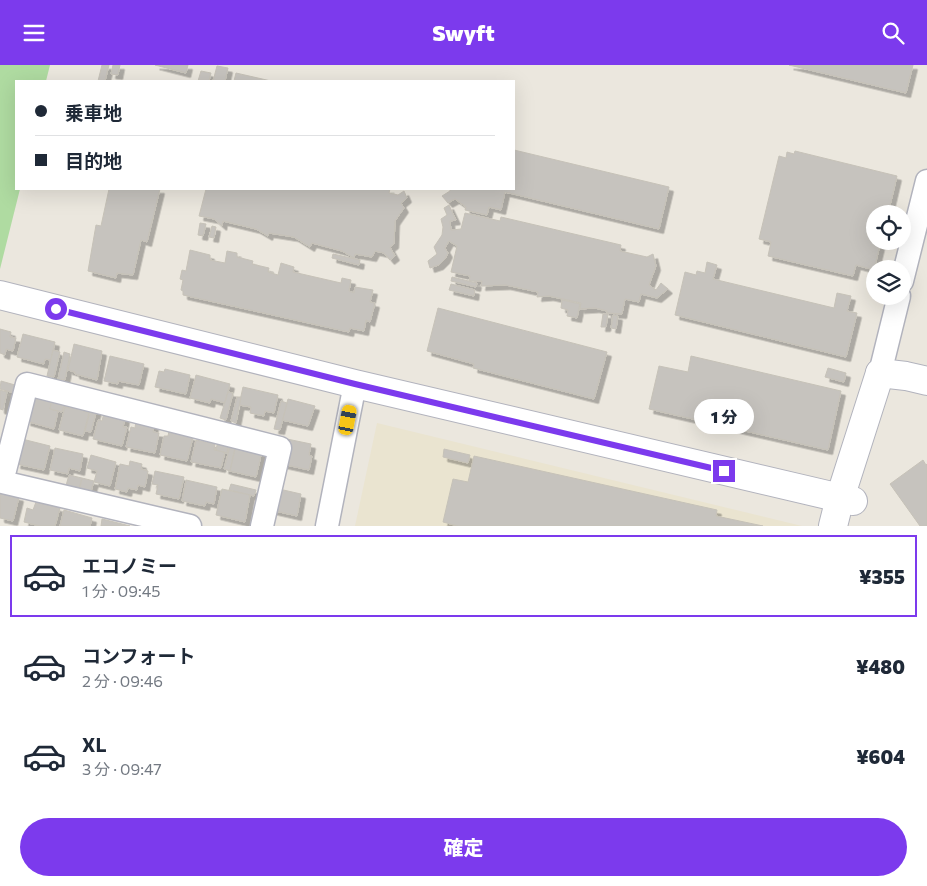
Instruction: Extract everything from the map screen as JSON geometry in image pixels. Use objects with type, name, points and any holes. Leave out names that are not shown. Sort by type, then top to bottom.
[{"type":"street","points":[[907,260],[927,181]]},
{"type":"street","points":[[0,295],[847,508]]},
{"type":"street","points":[[834,526],[847,508],[897,305]]},
{"type":"street","points":[[880,373],[927,381]]},
{"type":"street","points":[[190,526],[2,482],[27,384],[280,448],[262,526]]},
{"type":"street","points":[[327,526],[355,384]]},
{"type":"shaded area","points":[[377,423],[802,526],[355,526]]},
{"type":"green space","points":[[0,65],[50,65],[46,80],[15,80],[15,190],[20,190],[0,269]]},
{"type":"building","points":[[102,65],[109,65],[105,80],[98,80]]},
{"type":"building","points":[[113,65],[120,65],[118,75],[111,74]]},
{"type":"building","points":[[155,65],[188,65],[186,73]]},
{"type":"building","points":[[789,65],[913,65],[906,93]]},
{"type":"building","points":[[217,66],[228,68],[225,80],[213,80]]},
{"type":"building","points":[[201,71],[211,73],[209,80],[198,80]]},
{"type":"building","points":[[236,73],[267,80],[234,80]]},
{"type":"building","points":[[515,150],[669,187],[659,229],[505,192],[501,210],[489,207],[487,215],[465,210],[466,207],[455,199],[448,203],[442,196],[450,191],[515,190]]},
{"type":"building","points":[[795,151],[897,176],[890,205],[866,205],[866,250],[879,250],[876,260],[866,260],[866,268],[856,265],[853,276],[768,256],[771,242],[759,239],[779,156],[786,158],[787,152],[794,154]]},
{"type":"building","points":[[109,190],[160,190],[147,242],[141,240],[133,275],[117,273],[116,278],[88,271],[96,225],[101,226]]},
{"type":"building","points":[[206,190],[390,190],[389,193],[398,195],[404,191],[407,198],[401,203],[404,208],[395,221],[394,244],[390,247],[395,256],[390,260],[384,253],[375,251],[372,257],[355,254],[354,258],[342,251],[312,243],[310,247],[294,237],[269,233],[268,236],[256,229],[223,221],[222,226],[214,219],[199,216]]},
{"type":"building","points":[[449,205],[456,220],[450,221],[451,230],[461,229],[465,213],[500,221],[501,217],[621,245],[620,251],[647,257],[653,254],[656,266],[649,285],[656,290],[661,283],[668,289],[657,298],[641,294],[639,302],[625,299],[622,314],[607,313],[607,311],[595,308],[580,309],[581,303],[549,296],[537,297],[538,292],[506,285],[481,286],[482,281],[469,281],[470,276],[451,272],[457,246],[449,241],[445,248],[448,253],[445,259],[439,265],[430,268],[428,261],[437,254],[434,247],[442,235],[441,219],[447,215],[444,208]]},
{"type":"building","points":[[200,223],[206,224],[203,236],[198,235]]},
{"type":"building","points":[[212,226],[216,227],[214,238],[209,237]]},
{"type":"building","points":[[190,250],[210,255],[210,260],[225,263],[227,251],[237,253],[237,257],[253,261],[252,264],[269,268],[268,272],[278,275],[281,263],[294,267],[293,272],[341,283],[342,278],[351,280],[349,291],[354,293],[355,287],[373,290],[370,302],[375,303],[370,322],[366,320],[364,331],[350,328],[349,332],[183,295],[181,290],[183,280],[180,279],[182,270],[186,271]]},
{"type":"building","points":[[333,254],[360,260],[359,265],[332,258]]},
{"type":"building","points":[[707,262],[717,265],[713,279],[834,308],[837,293],[851,296],[847,311],[857,313],[846,357],[675,315],[685,272],[696,275],[697,271],[705,273]]},
{"type":"building","points":[[452,277],[477,283],[476,287],[451,281]]},
{"type":"building","points":[[451,284],[475,290],[474,296],[449,290]]},
{"type":"building","points":[[562,300],[580,304],[577,318],[567,316],[568,310],[561,308]]},
{"type":"building","points":[[438,308],[607,352],[594,399],[473,368],[474,364],[427,351]]},
{"type":"building","points":[[603,314],[608,314],[606,327],[601,327]]},
{"type":"building","points":[[613,315],[618,316],[616,329],[611,328]]},
{"type":"building","points":[[0,329],[11,332],[10,337],[16,338],[13,351],[6,349],[5,355],[0,353]]},
{"type":"building","points":[[23,334],[55,342],[51,360],[45,359],[44,364],[17,357]]},
{"type":"building","points":[[74,344],[102,351],[97,380],[68,370]]},
{"type":"building","points":[[53,350],[60,352],[54,377],[47,376]]},
{"type":"building","points":[[64,352],[70,354],[65,380],[58,379]]},
{"type":"building","points":[[110,356],[144,364],[139,385],[118,381],[118,384],[104,381]]},
{"type":"building","points":[[691,356],[841,391],[828,450],[649,409],[659,366],[688,372]]},
{"type":"building","points":[[828,368],[846,373],[844,382],[825,377]]},
{"type":"building","points":[[165,369],[190,375],[186,394],[155,387],[159,371],[164,372]]},
{"type":"building","points":[[196,375],[230,384],[225,403],[211,399],[210,403],[190,398]]},
{"type":"building","points":[[1,381],[15,385],[14,393],[0,389]]},
{"type":"building","points":[[243,387],[278,395],[274,413],[265,411],[264,416],[250,413],[251,407],[239,405]]},
{"type":"building","points":[[0,390],[7,392],[3,410],[0,409]]},
{"type":"building","points":[[228,392],[233,393],[226,420],[220,418]]},
{"type":"building","points":[[33,397],[52,401],[50,409],[58,411],[54,429],[26,421]]},
{"type":"building","points":[[237,397],[241,397],[236,423],[231,421]]},
{"type":"building","points":[[52,399],[65,402],[62,412],[50,409]]},
{"type":"building","points":[[288,399],[315,406],[308,426],[282,420]]},
{"type":"building","points":[[281,401],[287,403],[280,430],[274,429]]},
{"type":"building","points":[[72,403],[85,406],[83,411],[89,413],[83,436],[59,430],[65,407],[70,408]]},
{"type":"building","points":[[91,407],[97,409],[91,432],[85,431]]},
{"type":"building","points":[[104,413],[125,418],[123,427],[127,427],[122,446],[93,439],[98,420],[102,421]]},
{"type":"building","points":[[136,421],[154,425],[153,432],[159,433],[155,453],[126,447],[131,427],[135,428]]},
{"type":"building","points":[[169,431],[193,437],[187,461],[160,455],[164,436],[168,436]]},
{"type":"building","points":[[22,439],[50,446],[44,470],[16,464]]},
{"type":"building","points":[[287,439],[311,444],[309,455],[312,456],[309,470],[282,464]]},
{"type":"building","points":[[196,440],[215,444],[214,450],[225,452],[221,468],[191,462]]},
{"type":"building","points":[[218,440],[229,442],[227,453],[216,450]]},
{"type":"building","points":[[231,442],[236,443],[230,471],[224,469]]},
{"type":"building","points":[[236,445],[262,451],[256,477],[230,471]]},
{"type":"building","points":[[55,448],[83,454],[80,471],[69,468],[68,474],[50,470]]},
{"type":"building","points":[[444,449],[470,455],[468,463],[443,457]]},
{"type":"building","points":[[91,455],[116,462],[110,486],[94,482],[97,471],[87,468]]},
{"type":"building","points":[[474,456],[717,510],[716,516],[763,526],[458,526],[443,522],[453,479],[468,482]]},
{"type":"building","points":[[923,460],[927,464],[927,526],[920,526],[890,484]]},
{"type":"building","points":[[130,461],[142,464],[141,469],[148,471],[145,487],[138,485],[137,490],[128,488],[127,492],[115,489],[120,464],[129,466]]},
{"type":"building","points":[[155,471],[184,477],[179,499],[156,494],[158,485],[152,484]]},
{"type":"building","points":[[69,475],[82,478],[78,492],[65,489]]},
{"type":"building","points":[[82,478],[94,481],[90,495],[79,492]]},
{"type":"building","points":[[186,480],[217,487],[214,504],[206,502],[205,506],[182,501]]},
{"type":"building","points":[[231,484],[256,490],[254,496],[229,490]]},
{"type":"building","points":[[222,489],[250,495],[245,522],[216,515]]},
{"type":"building","points":[[279,489],[301,494],[297,516],[271,510]]},
{"type":"building","points":[[0,492],[19,497],[13,521],[0,518]]},
{"type":"building","points":[[36,502],[60,508],[55,526],[40,526],[24,522],[27,508],[33,510]]},
{"type":"building","points":[[64,510],[92,518],[90,526],[60,526]]},
{"type":"building","points":[[102,519],[130,526],[101,526]]},
{"type":"route","points":[[56,309],[355,384],[724,471]]}]
